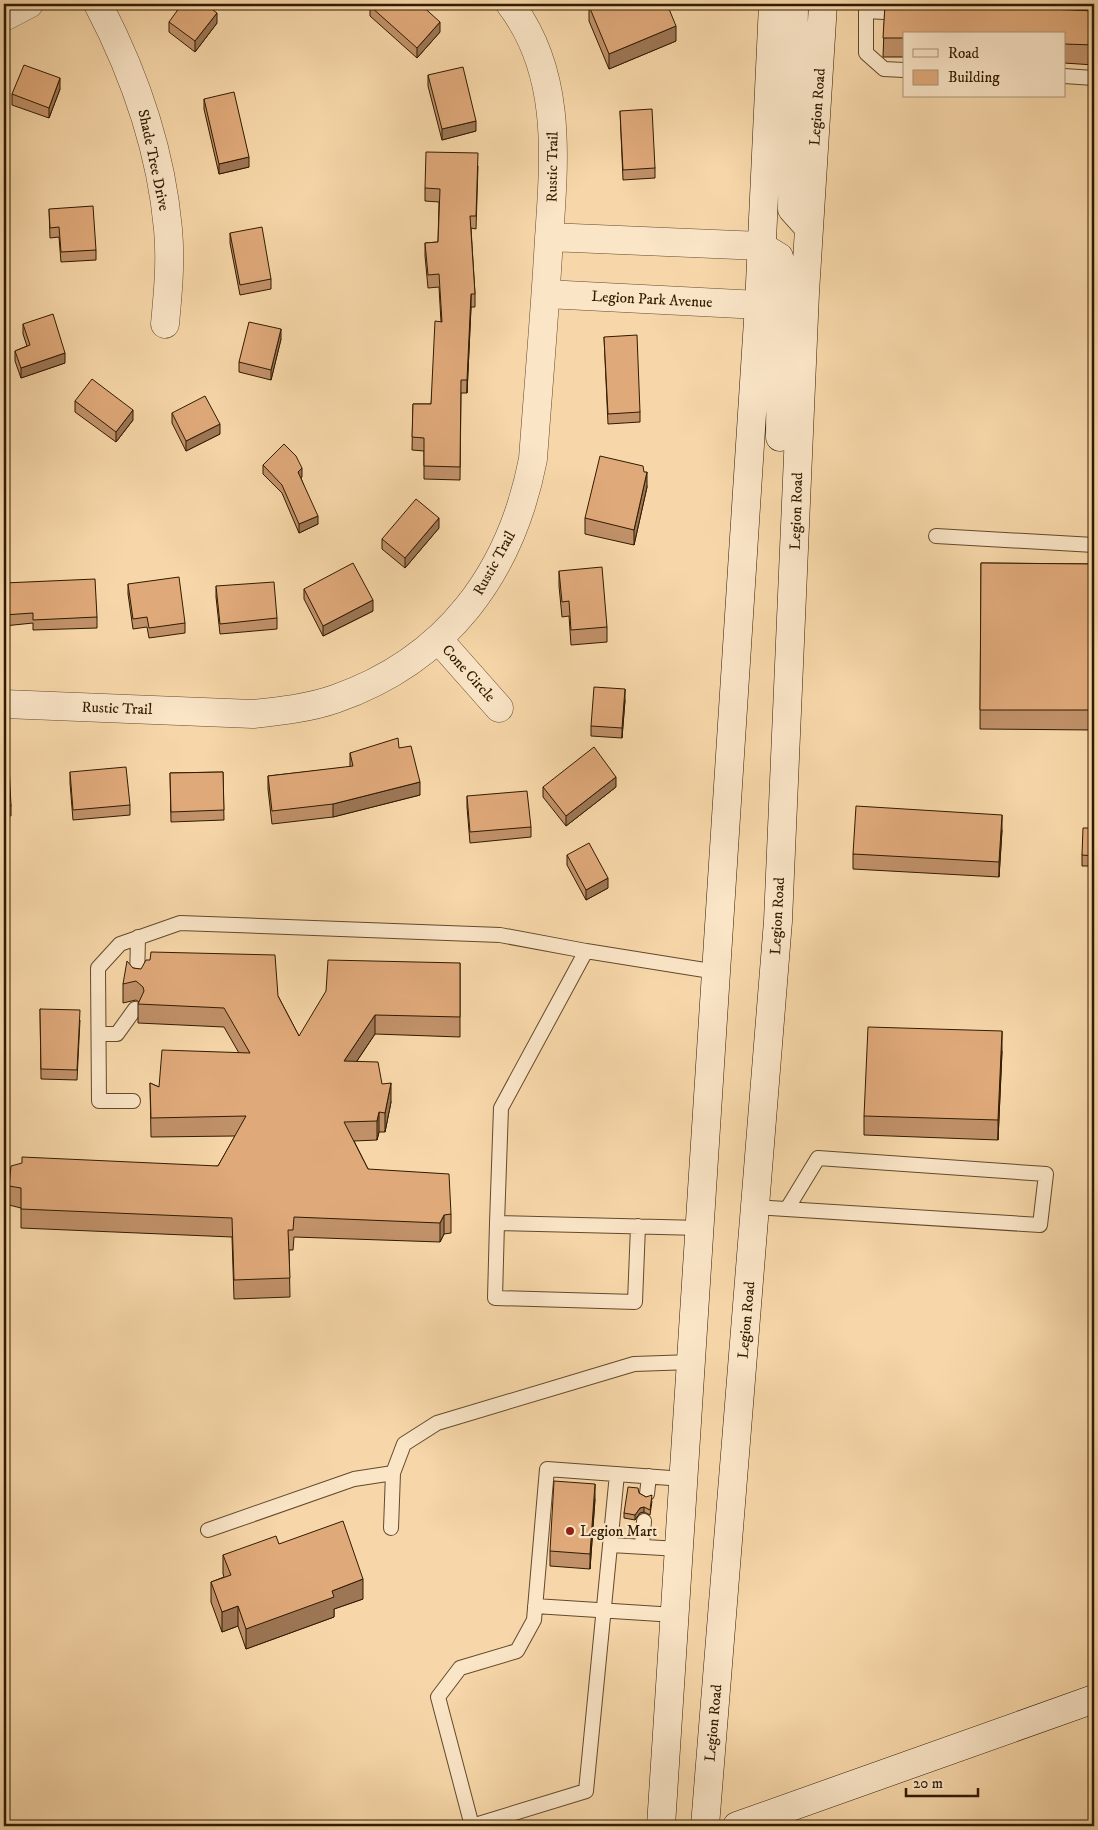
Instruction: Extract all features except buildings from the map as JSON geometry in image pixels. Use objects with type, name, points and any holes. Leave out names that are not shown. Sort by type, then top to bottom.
[{"type":"main road","points":[[4,17],[28,4]]},
{"type":"main road","name":"Shade Tree Drive","points":[[98,4],[117,39],[141,102],[158,168],[168,229],[170,279],[165,324]]},
{"type":"main road","name":"Rustic Trail","points":[[4,704],[253,714],[292,710],[334,699],[370,685],[408,663],[438,639],[475,599],[499,562],[515,528],[527,491],[533,459],[546,294],[554,130],[546,81],[537,50],[519,16],[510,4]]},
{"type":"main road","points":[[661,1826],[759,305],[773,4]]},
{"type":"main road","points":[[794,4],[792,209],[809,228]]},
{"type":"main road","name":"Legion Road","points":[[705,1826],[778,921],[809,228],[823,4]]},
{"type":"main road","points":[[549,237],[761,246],[779,256],[784,275],[781,331],[780,510],[795,532]]},
{"type":"main road","name":"Legion Park Avenue","points":[[546,294],[759,305]]},
{"type":"main road","name":"Cone Circle","points":[[438,639],[499,708]]},
{"type":"main road","points":[[736,1826],[1094,1700]]},
{"type":"lane","points":[[903,70],[884,69],[866,53],[866,11],[916,13]]},
{"type":"lane","points":[[1066,76],[1094,78]]},
{"type":"lane","points":[[936,536],[1094,544]]},
{"type":"lane","points":[[133,1101],[100,1101],[98,968],[120,944],[180,923],[500,936],[717,972]]},
{"type":"lane","points":[[136,980],[138,937]]},
{"type":"lane","points":[[586,951],[501,1108],[495,1298],[635,1302],[638,1226]]},
{"type":"lane","points":[[99,1034],[117,1034],[135,1009]]},
{"type":"lane","points":[[755,1207],[1040,1225],[1046,1174],[818,1158],[787,1209]]},
{"type":"lane","points":[[497,1223],[701,1228]]},
{"type":"lane","points":[[391,1528],[393,1473],[404,1444],[437,1423],[634,1364],[692,1362]]},
{"type":"lane","points":[[617,1474],[586,1791],[472,1826],[438,1697],[460,1668],[517,1651],[534,1620],[548,1469],[649,1476],[684,1479]]},
{"type":"lane","points":[[208,1530],[354,1479],[393,1473]]},
{"type":"lane","points":[[647,1494],[649,1476]]},
{"type":"lane","points":[[642,1546],[644,1521]]},
{"type":"lane","points":[[611,1545],[679,1549]]},
{"type":"lane","points":[[535,1606],[675,1615]]},
{"type":"place","name":"Legion Mart","points":[[570,1531]]}]
